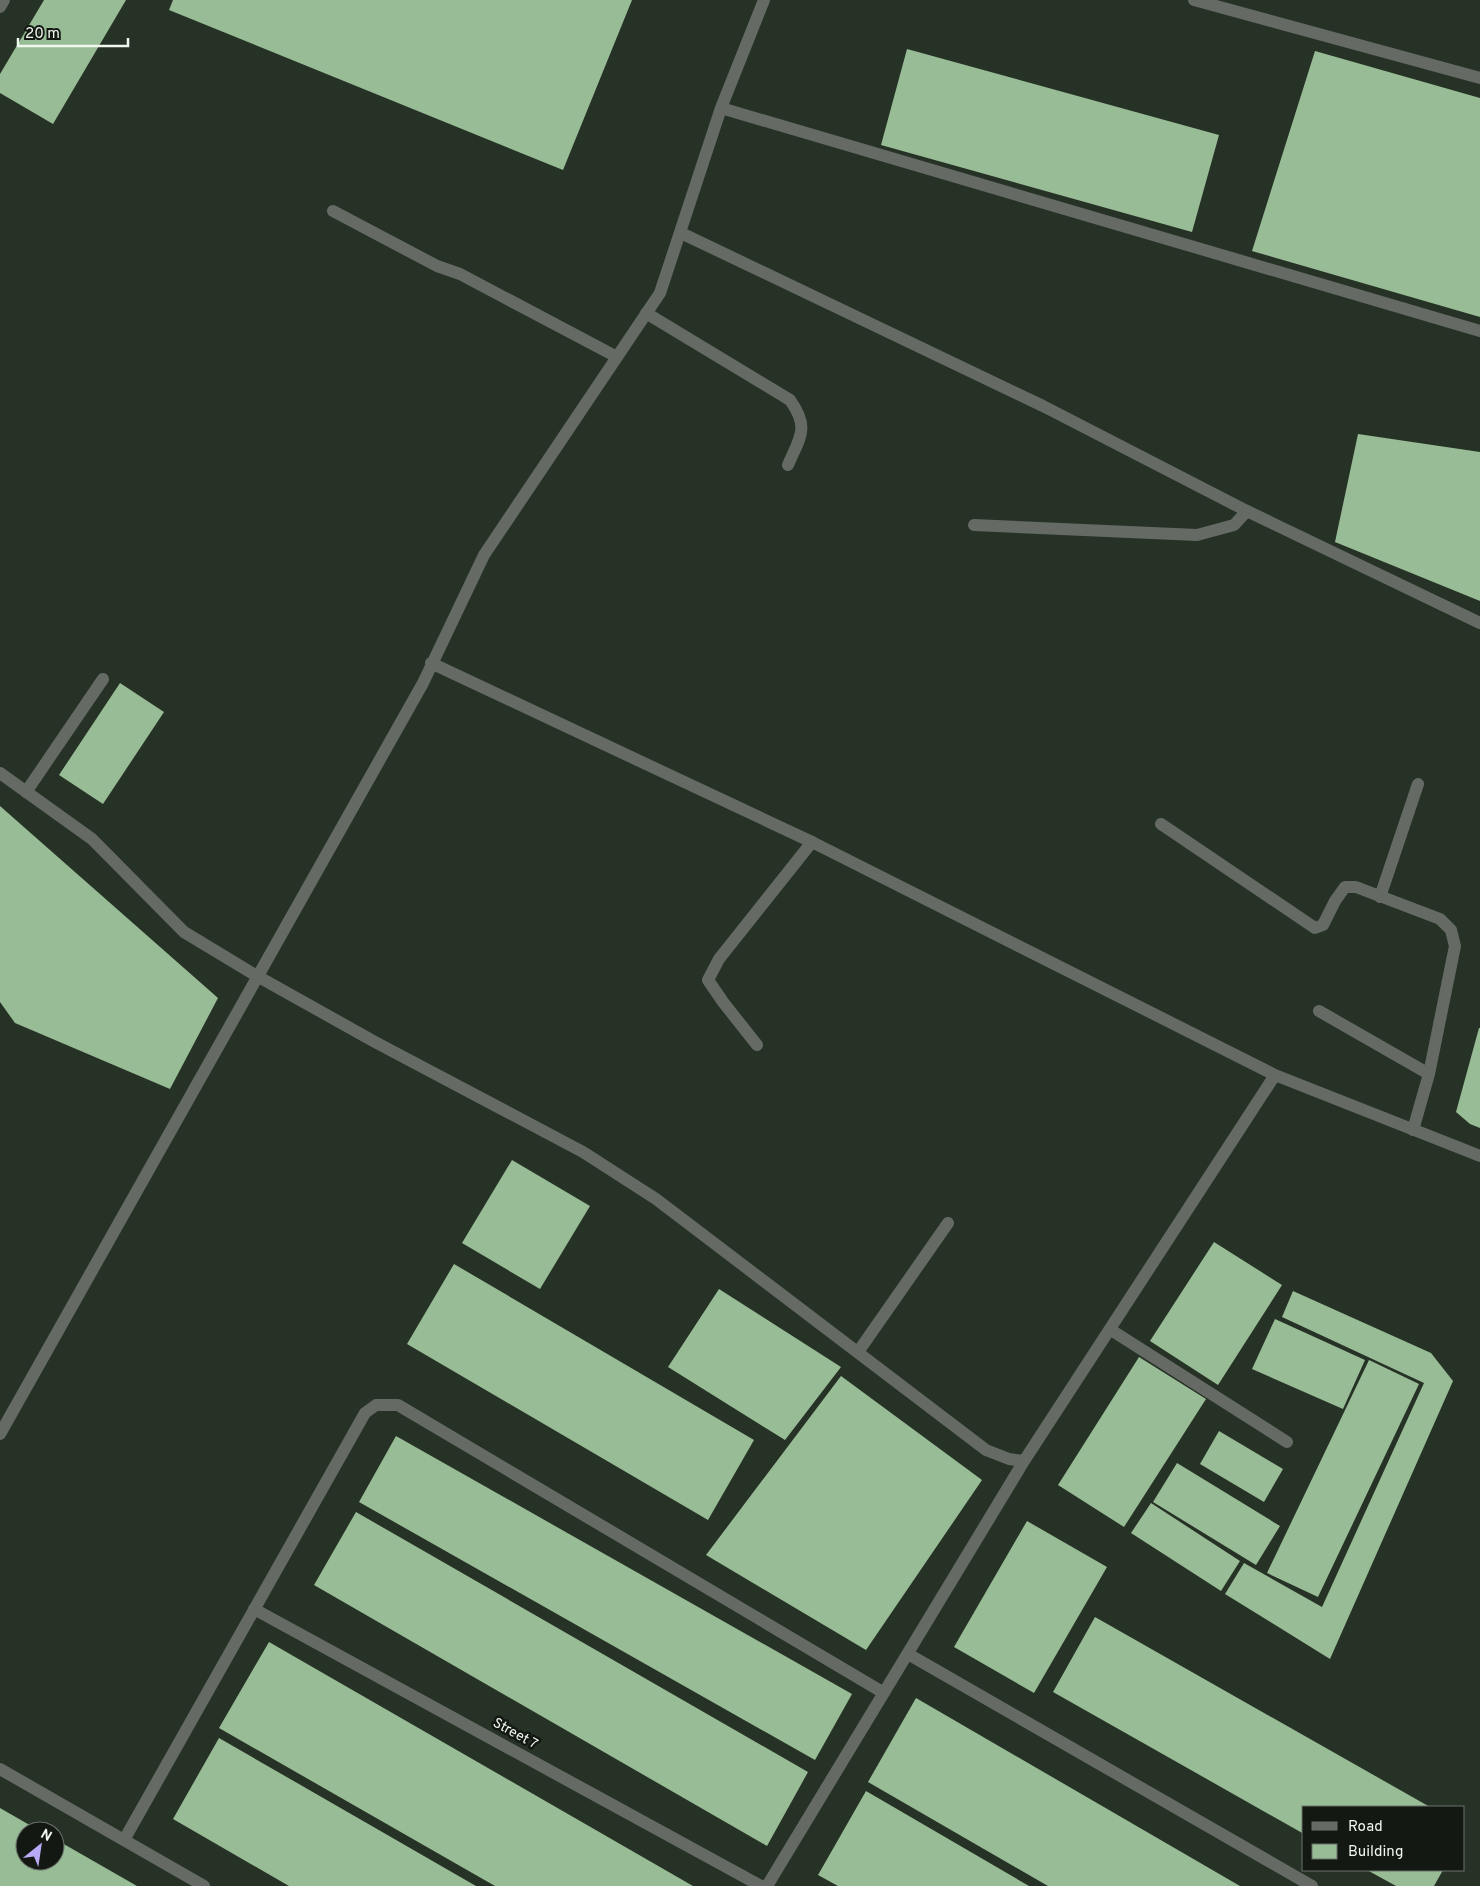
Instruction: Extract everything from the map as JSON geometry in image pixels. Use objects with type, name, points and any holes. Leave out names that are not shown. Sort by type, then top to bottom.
[{"type":"street","points":[[0,6],[4,0]]},
{"type":"street","points":[[0,1434],[423,683],[484,555],[660,293],[721,108],[764,0]]},
{"type":"street","points":[[1194,0],[1480,78]]},
{"type":"street","points":[[721,108],[1480,331]]},
{"type":"street","points":[[333,211],[437,266],[460,274],[617,357]]},
{"type":"street","points":[[681,233],[1043,406],[1248,510],[1480,623]]},
{"type":"street","points":[[646,313],[790,400],[800,414],[802,430],[788,465]]},
{"type":"street","points":[[974,525],[1197,534],[1234,525],[1248,510]]},
{"type":"street","points":[[431,664],[812,842],[1276,1076],[1480,1156]]},
{"type":"street","points":[[26,792],[103,679]]},
{"type":"street","points":[[0,773],[92,839],[184,932],[257,976],[375,1042],[583,1152],[656,1199],[986,1450],[1009,1459],[1024,1461]]},
{"type":"street","points":[[1380,896],[1418,784]]},
{"type":"street","points":[[1161,824],[1316,928],[1324,925],[1335,901],[1345,887],[1356,887],[1440,919],[1451,930],[1455,946],[1430,1074],[1413,1130]]},
{"type":"street","points":[[757,1045],[708,980],[719,959],[812,842]]},
{"type":"street","points":[[1319,1011],[1430,1074]]},
{"type":"street","points":[[767,1886],[1024,1461],[1276,1076]]},
{"type":"street","points":[[858,1352],[948,1222]]},
{"type":"street","points":[[1111,1330],[1287,1442]]},
{"type":"street","points":[[124,1840],[365,1413],[376,1405],[398,1406],[884,1693]]},
{"type":"street","name":"Street 7","points":[[254,1609],[761,1886]]},
{"type":"street","points":[[908,1654],[1312,1886]]},
{"type":"street","points":[[0,1769],[204,1886]]},
{"type":"building","points":[[44,0],[126,0],[53,124],[0,93],[0,74]]},
{"type":"building","points":[[173,0],[632,0],[563,170],[169,10]]},
{"type":"building","points":[[907,49],[1219,135],[1192,232],[881,145]]},
{"type":"building","points":[[1315,51],[1480,98],[1480,317],[1252,251]]},
{"type":"building","points":[[1358,434],[1480,452],[1480,601],[1335,542]]},
{"type":"building","points":[[120,683],[164,712],[103,804],[59,775]]},
{"type":"building","points":[[0,806],[218,998],[170,1089],[15,1023],[0,1002]]},
{"type":"building","points":[[1479,1028],[1480,1128],[1470,1124],[1456,1112]]},
{"type":"building","points":[[512,1160],[590,1206],[540,1289],[462,1243]]},
{"type":"building","points":[[1214,1242],[1282,1285],[1218,1385],[1150,1341]]},
{"type":"building","points":[[454,1264],[754,1440],[708,1520],[407,1344]]},
{"type":"building","points":[[719,1289],[841,1367],[785,1440],[668,1367]]},
{"type":"building","points":[[1293,1291],[1431,1353],[1453,1381],[1330,1659],[1225,1594],[1244,1563],[1322,1607],[1424,1383],[1282,1317]]},
{"type":"building","points":[[1275,1319],[1365,1360],[1343,1409],[1252,1369]]},
{"type":"building","points":[[1139,1357],[1206,1399],[1124,1527],[1058,1485]]},
{"type":"building","points":[[1369,1360],[1419,1384],[1318,1597],[1267,1573]]},
{"type":"building","points":[[841,1376],[982,1480],[866,1650],[706,1555]]},
{"type":"building","points":[[1219,1431],[1283,1469],[1264,1502],[1200,1464]]},
{"type":"building","points":[[396,1436],[852,1694],[815,1760],[359,1502]]},
{"type":"building","points":[[1177,1463],[1280,1526],[1256,1565],[1153,1502]]},
{"type":"building","points":[[1151,1503],[1240,1561],[1221,1591],[1131,1533]]},
{"type":"building","points":[[356,1512],[808,1772],[767,1846],[314,1585]]},
{"type":"building","points":[[1027,1521],[1107,1567],[1034,1693],[954,1647]]},
{"type":"building","points":[[1095,1617],[1428,1806],[1302,1806],[1302,1833],[1053,1692]]},
{"type":"building","points":[[269,1642],[693,1886],[495,1886],[219,1728]]},
{"type":"building","points":[[916,1698],[1240,1886],[1048,1886],[868,1782]]},
{"type":"building","points":[[219,1738],[476,1886],[289,1886],[173,1819]]},
{"type":"building","points":[[866,1791],[1029,1886],[838,1886],[818,1875]]},
{"type":"building","points":[[0,1808],[23,1821],[15,1821],[15,1871],[65,1871],[65,1845],[137,1886],[0,1886]]},
{"type":"building","points":[[1369,1871],[1442,1871],[1434,1886],[1396,1886]]}]
